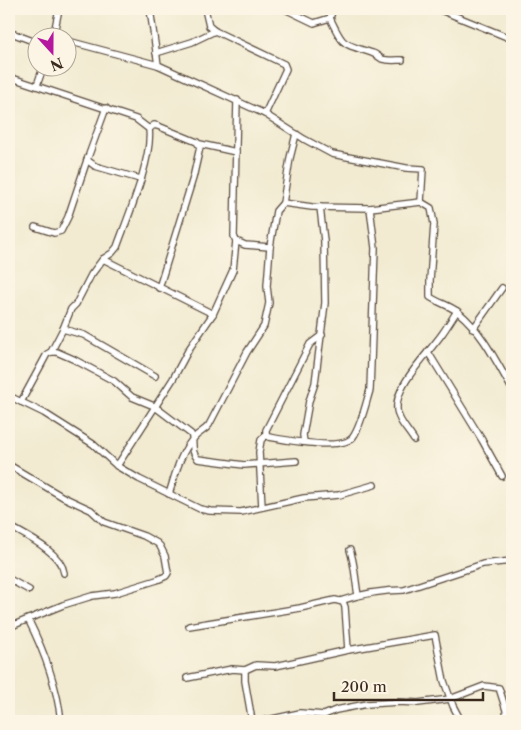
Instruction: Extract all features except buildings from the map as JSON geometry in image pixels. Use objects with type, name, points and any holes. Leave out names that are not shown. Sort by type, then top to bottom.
[{"type":"street","points":[[56,28],[59,9]]},
{"type":"street","points":[[150,9],[158,65]]},
{"type":"street","points":[[204,9],[209,26],[215,31],[284,64],[286,69],[265,114]]},
{"type":"street","points":[[285,9],[314,23],[330,18]]},
{"type":"street","points":[[333,9],[330,18],[339,36],[347,45],[374,53],[384,60],[402,60]]},
{"type":"street","points":[[438,9],[512,39]]},
{"type":"street","points":[[156,53],[192,42],[215,31]]},
{"type":"street","points":[[9,32],[28,39]]},
{"type":"street","points":[[78,44],[158,65],[265,114],[332,154],[406,168],[423,169],[421,202]]},
{"type":"street","points":[[9,77],[136,119],[149,129],[150,142],[140,180],[117,247],[103,259],[91,275],[76,304],[71,309],[51,352],[47,354],[21,402]]},
{"type":"street","points":[[36,86],[39,78]]},
{"type":"street","points":[[117,466],[213,314],[233,270],[236,242],[234,236],[237,100]]},
{"type":"street","points":[[35,227],[54,233],[60,231],[68,217],[106,108]]},
{"type":"street","points":[[149,129],[154,125],[158,126],[200,144],[236,152]]},
{"type":"street","points":[[169,494],[181,459],[193,438],[206,430],[247,352],[264,326],[269,303],[267,279],[276,211],[283,204],[296,134]]},
{"type":"street","points":[[159,288],[193,178],[200,144]]},
{"type":"street","points":[[87,160],[94,166],[140,180]]},
{"type":"street","points":[[283,204],[312,207],[370,208],[421,202],[431,208],[434,224],[430,297],[457,311],[474,329],[486,345],[512,389]]},
{"type":"street","points":[[304,442],[303,435],[308,401],[315,383],[325,303],[324,241],[320,207]]},
{"type":"street","points":[[266,435],[322,444],[348,442],[353,437],[370,390],[375,248],[370,208]]},
{"type":"street","points":[[236,242],[245,245],[270,247]]},
{"type":"street","points":[[103,259],[213,314]]},
{"type":"street","points":[[474,329],[502,288]]},
{"type":"street","points":[[414,440],[407,428],[400,422],[397,411],[397,398],[412,373],[457,311]]},
{"type":"street","points":[[63,329],[84,335],[155,376]]},
{"type":"street","points":[[262,507],[259,452],[261,440],[266,435],[269,424],[310,344],[322,335]]},
{"type":"street","points":[[51,352],[57,352],[73,359],[114,381],[132,397],[154,406],[191,434],[194,453],[198,458],[244,464],[296,461]]},
{"type":"street","points":[[428,352],[502,476]]},
{"type":"street","points":[[9,396],[44,414],[93,444],[117,466],[200,509],[241,512],[304,498],[339,496],[374,485]]},
{"type":"street","points":[[9,465],[64,497],[91,510],[104,522],[152,540],[160,546],[168,564],[168,574],[157,580],[115,593],[92,596],[63,605],[9,626]]},
{"type":"street","points":[[9,526],[53,554],[63,568],[64,573]]},
{"type":"street","points":[[350,550],[355,569],[354,576],[358,595]]},
{"type":"street","points":[[189,626],[300,608],[335,600],[340,601],[358,595],[390,590],[404,590],[483,564],[512,561]]},
{"type":"street","points":[[9,579],[29,590]]},
{"type":"street","points":[[340,601],[343,602],[345,608],[348,650]]},
{"type":"street","points":[[28,619],[38,639],[53,680],[58,696],[61,721]]},
{"type":"street","points":[[187,678],[232,669],[245,670],[256,665],[275,666],[348,650],[436,635],[444,681],[450,699],[461,721]]},
{"type":"street","points":[[245,670],[244,681],[252,721]]},
{"type":"street","points":[[263,721],[300,713],[324,714],[367,704],[418,703],[450,699],[484,686],[499,688],[506,710],[507,721]]}]
